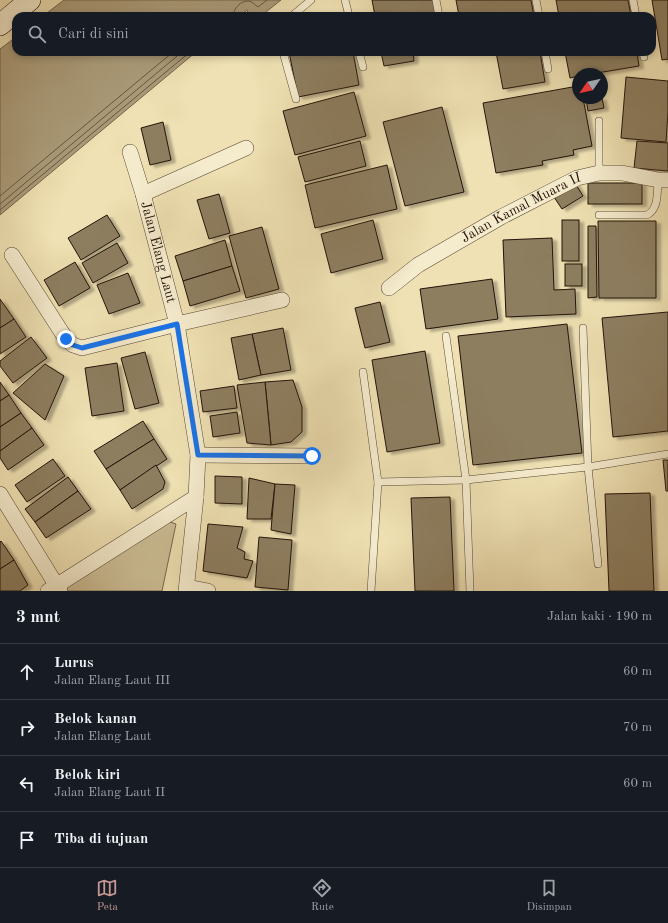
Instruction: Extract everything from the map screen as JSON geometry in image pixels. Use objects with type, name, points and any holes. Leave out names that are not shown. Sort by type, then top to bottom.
[{"type":"main road","points":[[16,12],[30,0]]},
{"type":"main road","points":[[0,25],[12,15]]},
{"type":"street","points":[[143,194],[246,148]]},
{"type":"street","name":"Jalan Elang Laut","points":[[130,152],[143,194],[177,324],[198,455],[196,497],[187,589]]},
{"type":"street","name":"Jalan Kamal Muara II","points":[[389,288],[418,265],[501,217],[577,178],[599,172],[622,173],[663,180]]},
{"type":"street","points":[[12,255],[66,339],[77,347],[82,348],[282,300]]},
{"type":"street","points":[[198,455],[312,456]]},
{"type":"street","points":[[0,494],[55,589],[196,497]]},
{"type":"street","points":[[187,589],[208,591]]},
{"type":"lane","points":[[297,12],[311,0]]},
{"type":"lane","points":[[345,0],[348,12]]},
{"type":"lane","points":[[436,0],[438,12]]},
{"type":"lane","points":[[536,0],[538,12]]},
{"type":"lane","points":[[633,0],[635,12]]},
{"type":"lane","points":[[284,56],[296,100]]},
{"type":"lane","points":[[360,56],[363,67]]},
{"type":"lane","points":[[546,56],[548,69]]},
{"type":"lane","points":[[599,121],[599,172]]},
{"type":"lane","points":[[598,215],[647,215],[651,213],[656,203],[663,180]]},
{"type":"lane","points":[[583,328],[588,467],[598,564]]},
{"type":"lane","points":[[446,336],[466,480],[470,591]]},
{"type":"lane","points":[[363,372],[378,482],[371,591]]},
{"type":"lane","points":[[378,482],[466,480],[588,467],[668,454]]},
{"type":"shaded area","points":[[164,520],[176,524],[162,591],[63,591],[63,584]]},
{"type":"water","points":[[64,0],[281,0],[266,12],[248,12],[247,10],[245,12],[48,12]]},
{"type":"water","points":[[12,40],[12,56],[191,56],[0,215],[0,49]]},
{"type":"building","points":[[372,0],[433,0],[435,12],[374,12]]},
{"type":"building","points":[[456,0],[531,0],[533,12],[458,12]]},
{"type":"building","points":[[556,0],[628,0],[630,12],[558,12]]},
{"type":"building","points":[[652,0],[668,0],[668,59],[662,60],[656,24],[656,12],[654,12]]},
{"type":"building","points":[[290,56],[354,56],[359,85],[298,97]]},
{"type":"building","points":[[382,56],[413,56],[414,61],[384,66]]},
{"type":"building","points":[[497,56],[541,56],[545,82],[503,89]]},
{"type":"building","points":[[566,56],[638,56],[639,66],[608,71],[608,68],[572,68],[572,78],[570,78]]},
{"type":"building","points":[[626,77],[668,81],[666,142],[621,138]]},
{"type":"building","points":[[572,87],[572,104],[584,104],[592,146],[573,150],[574,155],[542,161],[543,165],[496,173],[483,103]]},
{"type":"building","points":[[354,92],[366,136],[295,155],[283,111]]},
{"type":"building","points":[[587,104],[603,104],[604,108],[588,111]]},
{"type":"building","points":[[442,107],[464,192],[405,206],[383,122]]},
{"type":"building","points":[[163,122],[171,160],[150,165],[141,128]]},
{"type":"building","points":[[360,141],[366,166],[305,182],[298,157]]},
{"type":"building","points":[[637,141],[668,143],[668,171],[634,168]]},
{"type":"building","points":[[387,165],[397,209],[315,228],[305,185]]},
{"type":"building","points":[[575,183],[583,196],[562,209],[554,197]]},
{"type":"building","points":[[588,183],[642,183],[642,204],[588,204]]},
{"type":"building","points":[[219,194],[230,233],[209,239],[197,200]]},
{"type":"building","points":[[107,215],[120,236],[81,260],[68,238]]},
{"type":"building","points":[[373,220],[383,259],[331,273],[321,234]]},
{"type":"building","points":[[562,220],[579,220],[579,261],[562,261]]},
{"type":"building","points":[[598,221],[656,221],[656,298],[599,298]]},
{"type":"building","points":[[588,226],[596,226],[597,297],[588,298]]},
{"type":"building","points":[[262,227],[279,289],[246,298],[229,236]]},
{"type":"building","points":[[552,238],[554,290],[575,289],[576,314],[506,317],[503,240]]},
{"type":"building","points":[[225,240],[232,266],[183,281],[175,256]]},
{"type":"building","points":[[117,243],[128,263],[93,283],[82,263]]},
{"type":"building","points":[[75,262],[90,288],[59,306],[44,280]]},
{"type":"building","points":[[565,264],[582,264],[582,286],[565,286]]},
{"type":"building","points":[[232,266],[240,291],[190,306],[183,281]]},
{"type":"building","points":[[128,273],[140,303],[109,314],[97,285]]},
{"type":"building","points":[[492,279],[498,319],[426,329],[420,289]]},
{"type":"building","points":[[0,299],[14,319],[0,328]]},
{"type":"building","points":[[380,302],[390,342],[365,348],[355,308]]},
{"type":"building","points":[[668,312],[668,431],[613,437],[602,318]]},
{"type":"building","points":[[14,319],[26,337],[0,354],[0,328]]},
{"type":"building","points":[[567,324],[582,453],[473,465],[458,336]]},
{"type":"building","points":[[283,328],[291,370],[261,375],[252,334]]},
{"type":"building","points":[[252,334],[261,375],[239,380],[231,338]]},
{"type":"building","points":[[31,337],[47,358],[13,383],[0,366],[0,361]]},
{"type":"building","points":[[425,351],[440,443],[387,452],[372,360]]},
{"type":"building","points":[[145,352],[159,403],[135,409],[121,358]]},
{"type":"building","points":[[117,363],[124,411],[92,416],[85,368]]},
{"type":"building","points":[[45,364],[64,376],[45,420],[13,393]]},
{"type":"building","points":[[293,380],[302,407],[302,432],[291,442],[271,445],[265,382]]},
{"type":"building","points":[[0,382],[9,395],[0,401]]},
{"type":"building","points":[[265,382],[271,445],[247,443],[237,385]]},
{"type":"building","points":[[234,386],[237,408],[203,412],[200,391]]},
{"type":"building","points":[[9,395],[21,413],[0,427],[0,401]]},
{"type":"building","points":[[237,412],[240,433],[213,437],[210,416]]},
{"type":"building","points":[[21,413],[32,428],[0,451],[0,427]]},
{"type":"building","points":[[143,421],[154,439],[106,469],[94,451]]},
{"type":"building","points":[[32,428],[44,445],[8,470],[0,458],[0,451]]},
{"type":"building","points":[[154,439],[167,459],[120,490],[106,469]]},
{"type":"building","points":[[53,459],[65,476],[27,502],[15,485]]},
{"type":"building","points":[[663,460],[668,460],[668,491],[666,491]]},
{"type":"building","points":[[156,465],[165,482],[163,489],[132,509],[120,490]]},
{"type":"building","points":[[215,476],[242,477],[242,504],[215,503]]},
{"type":"building","points":[[68,477],[78,491],[35,522],[25,509]]},
{"type":"building","points":[[249,478],[275,484],[271,519],[247,519]]},
{"type":"building","points":[[275,484],[295,485],[291,534],[271,530]]},
{"type":"building","points":[[78,491],[91,509],[46,538],[35,522]]},
{"type":"building","points":[[650,493],[654,591],[609,591],[605,494]]},
{"type":"building","points":[[450,497],[454,591],[415,591],[411,498]]},
{"type":"building","points":[[208,524],[243,527],[237,548],[245,552],[244,559],[253,561],[247,578],[203,571]]},
{"type":"building","points":[[259,537],[292,540],[288,590],[255,587]]},
{"type":"building","points":[[1,541],[14,560],[0,569],[0,542]]},
{"type":"building","points":[[14,560],[28,585],[20,591],[0,591],[0,569]]},
{"type":"route","points":[[66,339],[73,345],[82,348],[177,324],[198,455],[312,456]]}]
